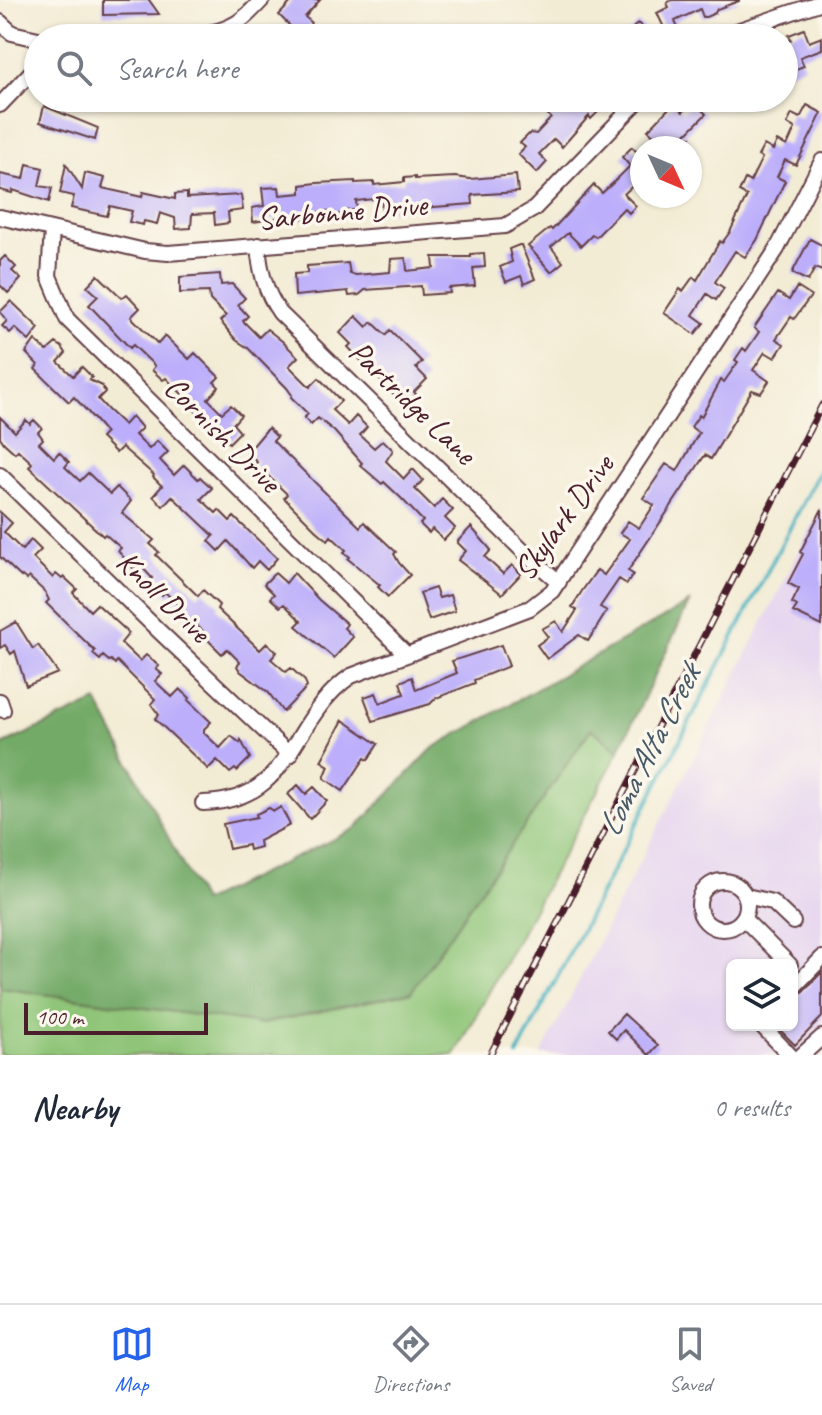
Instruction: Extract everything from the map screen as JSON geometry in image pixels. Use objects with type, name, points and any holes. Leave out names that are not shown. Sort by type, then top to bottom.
[{"type":"street","points":[[234,24],[262,0]]},
{"type":"street","points":[[757,24],[822,2]]},
{"type":"street","points":[[0,22],[12,33],[24,36]]},
{"type":"street","points":[[0,105],[24,80]]},
{"type":"street","name":"Sarbonne Drive","points":[[0,217],[145,251],[168,253],[505,226],[534,209],[628,112]]},
{"type":"street","name":"Skylark Drive","points":[[203,803],[218,803],[243,796],[270,779],[290,755],[308,719],[333,688],[351,676],[530,608],[552,591],[777,249],[822,161]]},
{"type":"street","name":"Cornish Drive","points":[[52,230],[49,276],[67,319],[407,655]]},
{"type":"street","name":"Partridge Lane","points":[[258,245],[260,267],[271,299],[280,313],[526,554],[559,582]]},
{"type":"street","name":"Knoll Drive","points":[[0,475],[290,755]]},
{"type":"street","points":[[722,881],[736,884],[746,896],[743,918],[728,928],[712,926],[701,915],[699,899],[707,886],[722,881]]},
{"type":"street","points":[[746,896],[772,902],[793,922]]},
{"type":"street","points":[[743,918],[784,959]]},
{"type":"street","points":[[798,983],[822,958]]},
{"type":"street","points":[[798,973],[803,978]]},
{"type":"street","points":[[767,1031],[790,1055]]},
{"type":"street","points":[[802,1055],[822,1037]]},
{"type":"shaded area","points":[[822,507],[822,1055],[541,1055]]},
{"type":"green space","points":[[689,603],[619,751],[591,729],[411,992],[261,1024],[0,988],[0,746],[97,701],[202,902],[355,829],[433,748]]},
{"type":"green space","points":[[591,728],[619,751],[455,1055],[0,1055],[0,988],[261,1024],[411,992]]},
{"type":"building","points":[[103,0],[149,0],[159,14],[103,15]]},
{"type":"building","points":[[293,0],[320,0],[305,17],[310,24],[288,24],[279,15]]},
{"type":"building","points":[[672,0],[739,0],[706,17],[700,9],[675,21],[676,24],[662,24],[657,13],[669,7],[667,3]]},
{"type":"building","points":[[804,29],[809,42],[822,37],[822,49],[800,57],[804,66],[798,68],[798,31]]},
{"type":"building","points":[[807,105],[822,113],[796,165],[785,160],[777,177],[785,181],[757,240],[745,257],[735,251],[715,282],[724,288],[716,300],[707,294],[693,315],[704,323],[695,334],[664,313],[680,289],[683,291],[693,277],[697,280],[720,241],[722,243],[730,232],[747,196],[739,192],[745,179],[750,182],[762,158],[758,156],[764,145],[773,150],[777,141],[787,146],[795,128],[787,124],[792,114],[800,118]]},
{"type":"building","points":[[42,112],[59,112],[98,128],[95,140],[40,122]]},
{"type":"building","points":[[546,112],[598,112],[591,119],[589,116],[562,147],[554,139],[539,154],[547,162],[537,173],[518,154],[525,147],[520,143],[530,133],[536,134],[551,118]]},
{"type":"building","points":[[665,112],[706,114],[684,136],[655,136],[648,130]]},
{"type":"building","points":[[630,149],[630,166],[622,157]]},
{"type":"building","points":[[27,164],[43,168],[39,186],[52,188],[49,202],[13,190],[12,193],[0,190],[0,174],[24,179]]},
{"type":"building","points":[[66,164],[82,189],[85,173],[105,178],[102,188],[142,197],[143,192],[175,199],[175,194],[187,193],[187,198],[241,195],[243,210],[228,212],[229,223],[215,225],[214,213],[192,214],[191,228],[176,229],[175,218],[160,213],[157,224],[144,221],[143,225],[129,222],[132,211],[110,206],[107,216],[71,208],[74,196],[60,193]]},
{"type":"building","points":[[630,166],[630,188],[624,194],[630,200],[630,208],[634,208],[629,213],[624,208],[596,237],[592,235],[581,246],[568,233],[551,247],[563,262],[551,272],[528,246],[550,228],[552,230],[594,185],[602,193]]},
{"type":"building","points":[[516,175],[518,192],[472,195],[473,204],[382,211],[381,198],[356,201],[357,210],[344,211],[344,214],[328,216],[328,211],[305,214],[306,218],[290,220],[290,216],[253,222],[252,208],[264,206],[262,188],[279,187],[280,195],[301,193],[301,185],[317,183],[355,181],[374,182],[374,185],[404,182],[404,178],[415,177],[470,179]]},
{"type":"building","points":[[810,239],[822,245],[822,271],[815,268],[808,281],[792,273]]},
{"type":"building","points":[[519,245],[535,279],[524,284],[521,276],[506,282],[500,267],[512,262],[509,249]]},
{"type":"building","points":[[484,253],[485,267],[473,268],[475,286],[449,288],[450,293],[422,295],[421,286],[365,290],[359,295],[349,296],[348,291],[295,296],[294,274],[307,273],[307,266],[348,263],[350,274],[356,275],[390,272],[391,259],[406,258],[407,271],[434,268],[433,257],[471,257],[471,254]]},
{"type":"building","points":[[5,256],[16,267],[12,271],[21,279],[8,293],[0,285],[0,261]]},
{"type":"building","points":[[220,274],[221,285],[232,284],[245,298],[238,305],[248,316],[243,321],[259,337],[267,329],[282,341],[298,357],[289,366],[310,387],[319,378],[341,401],[332,410],[348,425],[356,416],[367,427],[360,435],[374,448],[383,440],[393,450],[386,461],[404,479],[413,469],[423,480],[415,489],[434,508],[442,499],[453,510],[445,518],[455,528],[444,540],[432,529],[429,533],[420,524],[423,521],[401,498],[360,465],[362,463],[334,431],[318,418],[311,425],[304,418],[308,414],[291,397],[287,388],[220,321],[226,316],[210,300],[209,292],[180,293],[180,277]]},
{"type":"building","points":[[98,275],[122,298],[127,294],[140,308],[131,317],[158,344],[165,336],[189,359],[195,353],[219,377],[214,382],[219,387],[208,399],[222,413],[231,405],[241,415],[233,424],[240,432],[229,443],[166,378],[163,380],[152,370],[155,366],[133,345],[130,348],[89,305],[98,296],[87,286]]},
{"type":"building","points":[[797,287],[811,296],[776,339],[784,344],[775,358],[765,352],[753,370],[769,381],[761,393],[752,390],[711,459],[705,455],[628,571],[633,574],[627,584],[619,579],[600,607],[607,611],[588,641],[579,635],[547,659],[537,645],[548,637],[542,629],[556,621],[563,632],[577,610],[572,607],[597,570],[604,575],[630,539],[620,533],[628,521],[639,528],[654,505],[643,498],[666,464],[677,471],[699,433],[691,427],[699,415],[701,417],[721,380],[724,382],[738,362],[735,360],[743,348],[746,351],[759,332],[754,328],[778,293],[789,300]]},
{"type":"building","points":[[11,301],[39,328],[29,341],[15,328],[10,333],[2,326],[7,321],[0,312]]},
{"type":"building","points":[[356,316],[367,327],[372,322],[386,335],[390,330],[422,362],[416,368],[427,379],[414,392],[416,394],[406,407],[348,347],[351,344],[340,333]]},
{"type":"building","points":[[35,340],[47,351],[56,343],[62,347],[66,353],[58,362],[73,376],[82,367],[92,377],[89,380],[102,386],[105,392],[98,399],[124,425],[132,416],[142,428],[135,435],[149,449],[157,441],[168,452],[160,460],[174,475],[184,465],[212,488],[201,499],[230,521],[234,517],[277,558],[267,570],[258,561],[252,568],[228,541],[219,551],[209,541],[214,536],[172,496],[163,506],[153,496],[162,486],[154,475],[122,447],[116,453],[101,438],[106,433],[74,397],[69,402],[35,369],[38,365],[26,353]]},
{"type":"building","points":[[0,417],[15,432],[26,420],[30,424],[34,420],[42,428],[38,432],[43,439],[39,443],[54,458],[59,452],[69,462],[65,467],[80,481],[88,473],[110,494],[117,487],[131,501],[122,513],[154,540],[150,544],[159,552],[156,555],[198,596],[203,590],[219,605],[217,609],[260,650],[267,643],[277,652],[271,659],[286,672],[291,668],[307,687],[283,712],[268,692],[240,671],[237,666],[240,662],[227,649],[222,654],[206,637],[208,635],[177,609],[179,606],[165,592],[162,595],[148,582],[152,578],[139,564],[134,569],[118,551],[121,548],[105,534],[103,536],[29,467],[32,463],[18,450],[15,453],[4,443],[0,437]]},
{"type":"building","points":[[268,428],[277,437],[273,441],[360,527],[364,522],[396,552],[394,554],[399,563],[410,575],[388,597],[378,587],[380,585],[348,559],[346,550],[331,536],[328,540],[317,531],[284,498],[287,494],[253,466],[257,462],[247,453]]},
{"type":"building","points":[[822,509],[822,626],[793,612],[797,606],[792,603],[799,589],[788,583]]},
{"type":"building","points":[[0,512],[12,523],[4,532],[22,550],[31,540],[41,550],[33,558],[53,578],[56,574],[62,579],[64,577],[77,589],[73,593],[90,611],[97,604],[129,633],[121,643],[140,661],[146,655],[159,666],[156,669],[162,674],[155,681],[172,697],[180,689],[190,698],[188,700],[211,722],[204,733],[220,748],[231,736],[240,743],[241,740],[250,758],[237,771],[235,769],[230,773],[217,760],[208,769],[155,719],[159,715],[151,704],[155,699],[117,661],[115,664],[103,656],[100,660],[93,654],[95,651],[46,603],[49,600],[45,592],[29,577],[27,580],[21,577],[0,557]]},
{"type":"building","points":[[471,527],[491,550],[485,557],[503,574],[512,565],[521,574],[502,594],[458,560],[466,551],[457,542]]},
{"type":"building","points":[[275,573],[286,583],[294,573],[347,624],[344,628],[353,637],[334,658],[296,626],[301,621],[284,604],[280,607],[270,598],[274,594],[264,584]]},
{"type":"building","points":[[435,588],[439,598],[450,595],[455,611],[429,620],[420,593]]},
{"type":"building","points":[[16,622],[33,649],[38,645],[58,673],[26,686],[15,651],[11,654],[5,645],[0,648],[0,631]]},
{"type":"building","points":[[501,645],[509,666],[436,698],[430,704],[373,721],[364,697],[376,693],[380,703],[404,694],[400,682],[412,677],[416,690],[457,673],[452,661]]},
{"type":"building","points":[[343,720],[378,744],[343,791],[324,778],[329,766],[321,761]]},
{"type":"building","points":[[298,785],[306,794],[314,787],[327,801],[310,819],[288,794]]},
{"type":"building","points":[[281,807],[290,825],[259,841],[260,847],[249,850],[248,845],[229,849],[223,824],[257,817],[256,814],[269,808],[274,811]]},
{"type":"building","points":[[822,972],[822,1017],[795,1045],[781,1031],[798,1031],[799,996]]},
{"type":"building","points":[[624,1014],[658,1045],[649,1055],[624,1030],[616,1039],[608,1031]]},
{"type":"waterway","name":"Loma Alta Creek","points":[[517,1055],[822,466]]},
{"type":"railway","points":[[490,1055],[822,405]]}]
